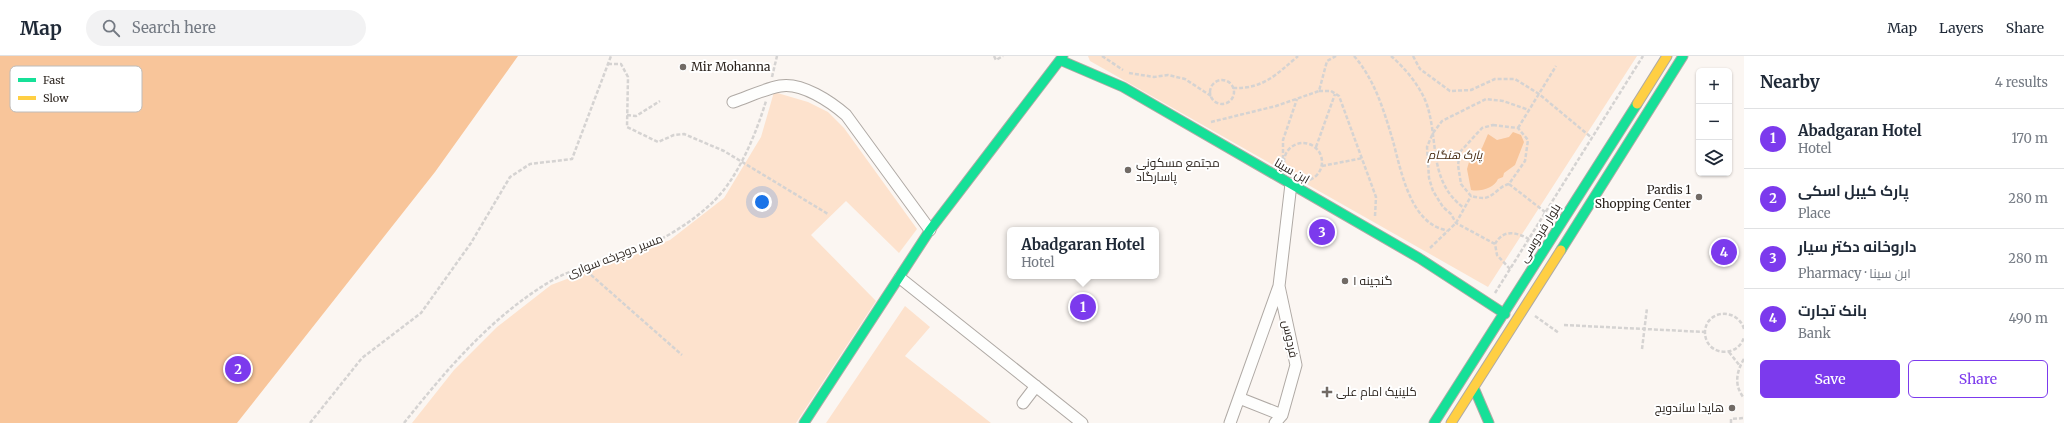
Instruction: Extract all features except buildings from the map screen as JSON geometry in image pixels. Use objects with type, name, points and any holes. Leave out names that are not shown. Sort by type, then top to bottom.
[{"type":"street","name":"بلوار فردوسی","points":[[1435,422],[1505,314],[1545,248],[1667,56]]},
{"type":"street","points":[[1452,421],[1684,56]]},
{"type":"street","points":[[804,423],[930,230],[1062,58]]},
{"type":"street","name":"ابن سینا","points":[[1062,58],[1123,87],[1419,258],[1516,322]]},
{"type":"street","points":[[733,102],[781,86],[813,93],[830,101],[846,115],[930,230]]},
{"type":"street","name":"فردوس","points":[[1230,423],[1279,286],[1291,184]]},
{"type":"street","points":[[900,278],[1082,423]]},
{"type":"street","name":"فردوس","points":[[1239,398],[1279,419],[1296,365],[1279,286]]},
{"type":"street","points":[[1023,403],[1036,386]]},
{"type":"street","points":[[1474,388],[1489,423]]},
{"type":"street","points":[[1435,422],[1452,421],[1463,423]]},
{"type":"path","points":[[310,423],[362,358],[421,313],[471,243],[510,176],[530,164],[572,159],[612,56]]},
{"type":"path","name":"مسیر دوچرخه سواری","points":[[404,423],[436,382],[474,342],[502,316],[552,281],[582,267],[658,242],[713,202],[730,180],[758,127],[777,56]]},
{"type":"path","points":[[994,56],[996,60],[1003,56]]},
{"type":"path","points":[[1102,56],[1127,73],[1154,77],[1168,75],[1185,79],[1211,96]]},
{"type":"path","points":[[1233,88],[1248,88],[1259,85],[1283,69],[1298,56]]},
{"type":"path","points":[[1319,91],[1327,61],[1336,56]]},
{"type":"path","points":[[1354,56],[1364,68],[1376,92],[1393,141],[1404,185],[1424,217],[1432,225],[1447,231]]},
{"type":"path","points":[[1391,56],[1402,66],[1427,103],[1440,179],[1452,199],[1464,208]]},
{"type":"path","points":[[1413,56],[1420,69],[1450,91],[1471,90],[1495,79],[1515,79],[1539,94],[1592,138]]},
{"type":"path","points":[[1488,303],[1643,56]]},
{"type":"path","points":[[608,64],[621,64],[628,77],[627,127],[658,142],[674,135],[684,134],[724,150],[740,162],[756,169],[828,214]]},
{"type":"path","points":[[1518,128],[1556,66]]},
{"type":"path","points":[[1217,80],[1224,80],[1233,88],[1234,94],[1231,100],[1226,103],[1220,104],[1214,101],[1211,96],[1210,90],[1212,84],[1217,80]]},
{"type":"path","points":[[1192,127],[1276,106],[1319,91],[1331,91],[1338,96],[1363,158],[1376,197],[1374,232]]},
{"type":"path","points":[[1316,147],[1335,94]]},
{"type":"path","points":[[1283,159],[1290,147],[1303,142],[1316,147],[1322,156],[1322,166],[1316,177],[1305,182],[1293,179],[1285,171],[1283,159],[1283,140],[1297,99]]},
{"type":"path","points":[[1495,244],[1456,223],[1433,191],[1428,178],[1427,147],[1433,133],[1442,121],[1486,99],[1503,101],[1529,110]]},
{"type":"path","points":[[627,115],[636,116],[660,101]]},
{"type":"path","points":[[1494,125],[1518,128],[1528,140],[1525,161],[1509,184],[1503,185],[1491,195],[1484,198],[1471,196],[1460,184],[1458,165],[1460,152],[1482,128],[1494,125]]},
{"type":"path","points":[[1322,166],[1363,158]]},
{"type":"path","points":[[1509,184],[1545,212]]},
{"type":"path","points":[[1419,258],[1456,223],[1471,196]]},
{"type":"path","points":[[1510,269],[1497,255],[1495,244],[1504,234],[1511,233],[1529,239],[1545,248]]},
{"type":"path","points":[[582,267],[682,355]]},
{"type":"path","points":[[1642,349],[1647,308]]},
{"type":"path","points":[[1744,329],[1743,324],[1735,316],[1724,313],[1718,314],[1709,321],[1705,332],[1706,338],[1712,348],[1717,351],[1729,352],[1739,347],[1744,337]]},
{"type":"path","points":[[1564,326],[1705,332]]},
{"type":"path","points":[[1729,352],[1740,366]]},
{"type":"path","points":[[1744,359],[1740,366],[1737,382],[1739,390],[1744,398]]},
{"type":"path","points":[[1731,423],[1731,419],[1744,418]]},
{"type":"green space","name":"پارک هنگام","points":[[1088,56],[1637,56],[1488,287],[1090,61]]},
{"type":"green space","points":[[774,92],[808,102],[828,112],[844,128],[917,229],[899,253],[846,201],[811,235],[876,301],[796,423],[412,423],[454,370],[497,327],[551,285],[670,240],[724,198],[761,137]]},
{"type":"green space","points":[[905,306],[930,327],[905,356],[991,423],[826,423]]},
{"type":"shaded area","points":[[0,56],[518,56],[435,172],[237,423],[0,423]]},
{"type":"shaded area","points":[[1513,132],[1521,135],[1524,142],[1515,165],[1504,173],[1503,177],[1498,179],[1494,185],[1483,190],[1471,190],[1467,169],[1469,162],[1482,148],[1488,134],[1497,140],[1509,137]]},
{"type":"traffic: fast","points":[[804,423],[930,230],[1063,56]]},
{"type":"traffic: fast","points":[[1561,250],[1683,56]]},
{"type":"traffic: fast","points":[[1060,60],[1123,87],[1419,258],[1505,314]]},
{"type":"traffic: fast","points":[[1434,423],[1637,104]]},
{"type":"traffic: fast","points":[[1474,388],[1489,423]]},
{"type":"traffic: slow","points":[[1637,104],[1667,56]]},
{"type":"traffic: slow","points":[[1451,423],[1561,250]]},
{"type":"place","name":"Mir Mohanna","points":[[683,67]]},
{"type":"place","name":"مجتمع مسکونی پاسارگاد","points":[[1128,170]]},
{"type":"place","name":"Pardis 1 Shopping Center","points":[[1699,197]]},
{"type":"place","name":"داروخانه دکتر سیار","points":[[1322,232]]},
{"type":"place","name":"بانک تجارت","points":[[1724,252]]},
{"type":"place","name":"گنجینه ۱","points":[[1345,281]]},
{"type":"place","name":"Abadgaran Hotel","points":[[1083,307]]},
{"type":"place","name":"پارک کیبل اسکی","points":[[238,369]]},
{"type":"place","name":"کلینیک امام علی","points":[[1327,392]]},
{"type":"place","name":"هایدا ساندویچ","points":[[1732,408]]}]
